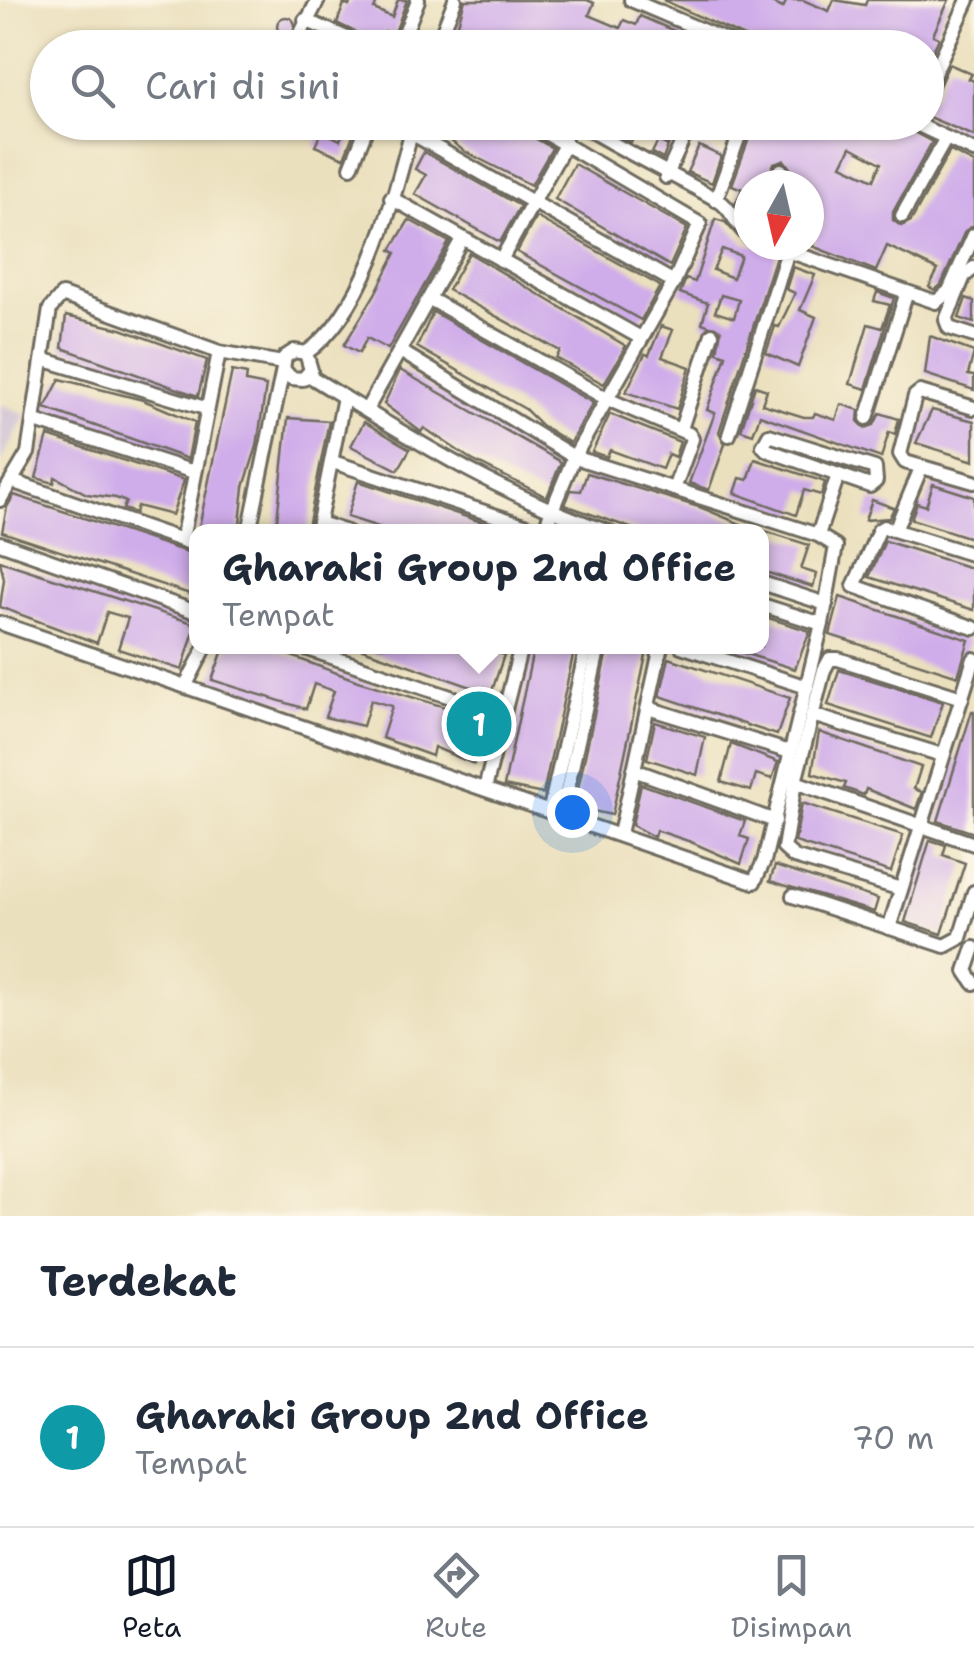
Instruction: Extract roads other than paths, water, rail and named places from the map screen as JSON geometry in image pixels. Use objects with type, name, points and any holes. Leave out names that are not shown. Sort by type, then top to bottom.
[{"type":"street","points":[[301,30],[318,0]]},
{"type":"street","points":[[406,30],[418,0]]},
{"type":"street","points":[[443,30],[454,0]]},
{"type":"street","points":[[631,0],[701,30]]},
{"type":"street","points":[[944,52],[968,0]]},
{"type":"street","points":[[305,20],[328,30]]},
{"type":"street","points":[[902,216],[946,138],[973,149]]},
{"type":"street","points":[[351,168],[362,140]]},
{"type":"street","points":[[250,524],[283,366],[294,351],[306,353],[321,343],[348,307],[409,140]]},
{"type":"street","points":[[432,140],[532,204],[674,282]]},
{"type":"street","points":[[545,524],[574,457],[674,282],[700,224],[559,140]]},
{"type":"street","points":[[606,140],[716,200],[728,208],[734,224]]},
{"type":"street","points":[[666,176],[683,140]]},
{"type":"street","points":[[716,200],[738,140]]},
{"type":"street","points":[[502,260],[566,144]]},
{"type":"street","points":[[391,198],[642,338]]},
{"type":"street","points":[[810,260],[936,302],[944,299],[974,235]]},
{"type":"street","points":[[366,410],[462,239]]},
{"type":"street","points":[[729,435],[785,260]]},
{"type":"street","points":[[974,268],[964,276],[946,320],[949,328],[974,336]]},
{"type":"street","points":[[867,418],[906,294]]},
{"type":"street","points":[[0,500],[14,482],[36,421],[50,309],[62,295],[220,352],[283,366],[291,378],[308,375],[473,476],[586,524]]},
{"type":"street","points":[[430,300],[607,399],[681,429],[692,439],[674,489]]},
{"type":"street","points":[[681,429],[712,334]]},
{"type":"street","points":[[0,623],[754,882],[774,820],[822,624],[836,546],[818,535],[574,457],[400,351]]},
{"type":"street","points":[[182,540],[205,408],[220,352]]},
{"type":"street","points":[[306,353],[312,364],[308,375]]},
{"type":"street","points":[[45,360],[205,408]]},
{"type":"street","points":[[974,408],[927,393],[915,396],[900,454],[905,462],[974,482]]},
{"type":"street","points":[[319,524],[344,397]]},
{"type":"street","points":[[36,421],[194,472]]},
{"type":"street","points":[[769,435],[774,435],[875,468],[878,475],[870,486],[838,475],[766,450],[763,446],[769,435]]},
{"type":"street","points":[[332,462],[522,524]]},
{"type":"street","points":[[896,528],[922,468]]},
{"type":"street","points":[[818,535],[838,475]]},
{"type":"street","points":[[14,482],[189,542]]},
{"type":"street","points":[[974,555],[896,528],[878,530],[854,586],[974,628]]},
{"type":"street","points":[[0,543],[189,610]]},
{"type":"street","points":[[769,585],[826,604]]},
{"type":"street","points":[[769,607],[822,624]]},
{"type":"street","points":[[186,686],[202,654]]},
{"type":"street","points":[[323,654],[504,714]]},
{"type":"street","points":[[485,789],[517,654]]},
{"type":"street","points":[[585,682],[587,654]]},
{"type":"street","points":[[556,811],[585,682],[596,654]]},
{"type":"street","points":[[620,834],[659,654]]},
{"type":"street","points":[[705,654],[806,687]]},
{"type":"street","points":[[901,890],[787,852],[782,842],[812,715],[830,659],[962,698]]},
{"type":"street","points":[[889,928],[974,659]]},
{"type":"street","points":[[648,708],[790,752]]},
{"type":"street","points":[[812,715],[942,755]]},
{"type":"street","points":[[634,770],[774,820]]},
{"type":"street","points":[[795,782],[974,844]]},
{"type":"street","points":[[793,896],[952,945],[960,938],[974,892]]},
{"type":"street","points":[[974,948],[966,971],[974,983]]},
{"type":"place","name":"Gharaki Group 2nd Office","points":[[479,724]]}]
